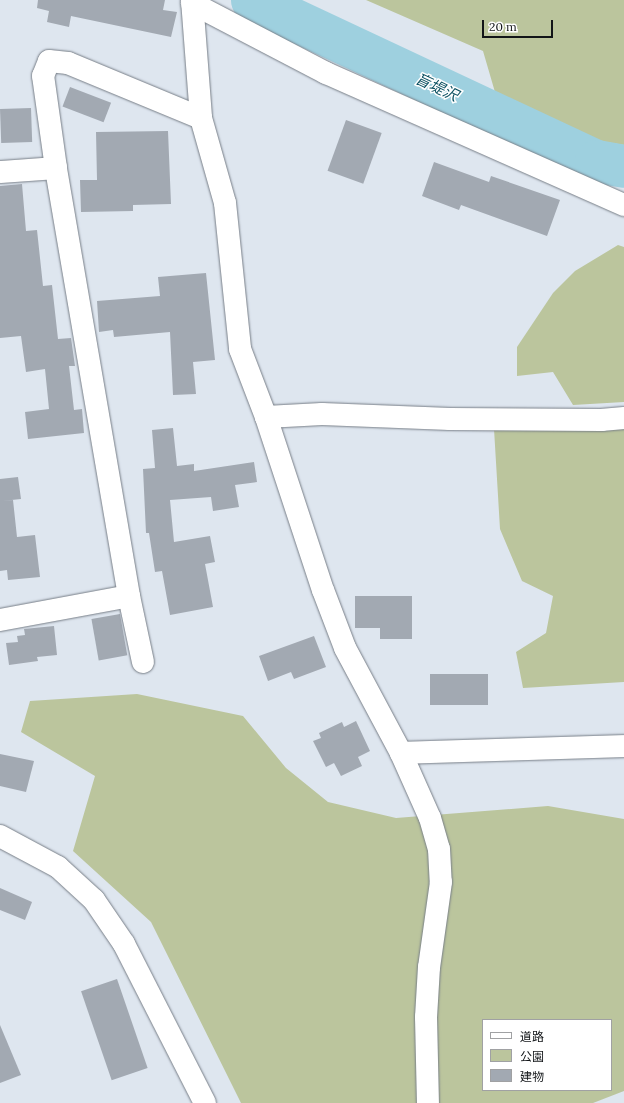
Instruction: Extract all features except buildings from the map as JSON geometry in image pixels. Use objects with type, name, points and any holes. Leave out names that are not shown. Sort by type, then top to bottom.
[{"type":"street","points":[[192,2],[200,118],[225,204],[240,349],[266,417],[323,590],[345,648],[401,753],[430,818],[439,849],[441,882],[429,967],[426,1017],[428,1103]]},
{"type":"street","points":[[192,2],[326,73],[624,205]]},
{"type":"street","points":[[143,662],[129,596],[56,168],[43,76],[48,61],[68,63],[200,118]]},
{"type":"street","points":[[0,172],[56,168]]},
{"type":"street","points":[[266,417],[322,414],[458,419],[601,420],[624,418]]},
{"type":"street","points":[[0,620],[129,596]]},
{"type":"street","points":[[401,753],[624,746]]},
{"type":"street","points":[[0,836],[58,867],[94,900],[124,944],[205,1103]]},
{"type":"green space","points":[[366,0],[624,0],[624,145],[587,139],[497,99],[483,51]]},
{"type":"green space","points":[[618,245],[624,247],[624,402],[573,405],[553,372],[517,376],[517,347],[553,293],[575,271]]},
{"type":"green space","points":[[624,428],[624,682],[523,688],[516,652],[546,633],[553,596],[522,581],[500,529],[494,429]]},
{"type":"green space","points":[[137,694],[243,716],[286,768],[328,802],[396,818],[548,806],[624,819],[624,1091],[593,1103],[241,1103],[151,922],[73,851],[95,776],[21,732],[30,701]]},
{"type":"waterway","name":"盲堤沢","points":[[252,0],[596,161],[624,166]]}]
